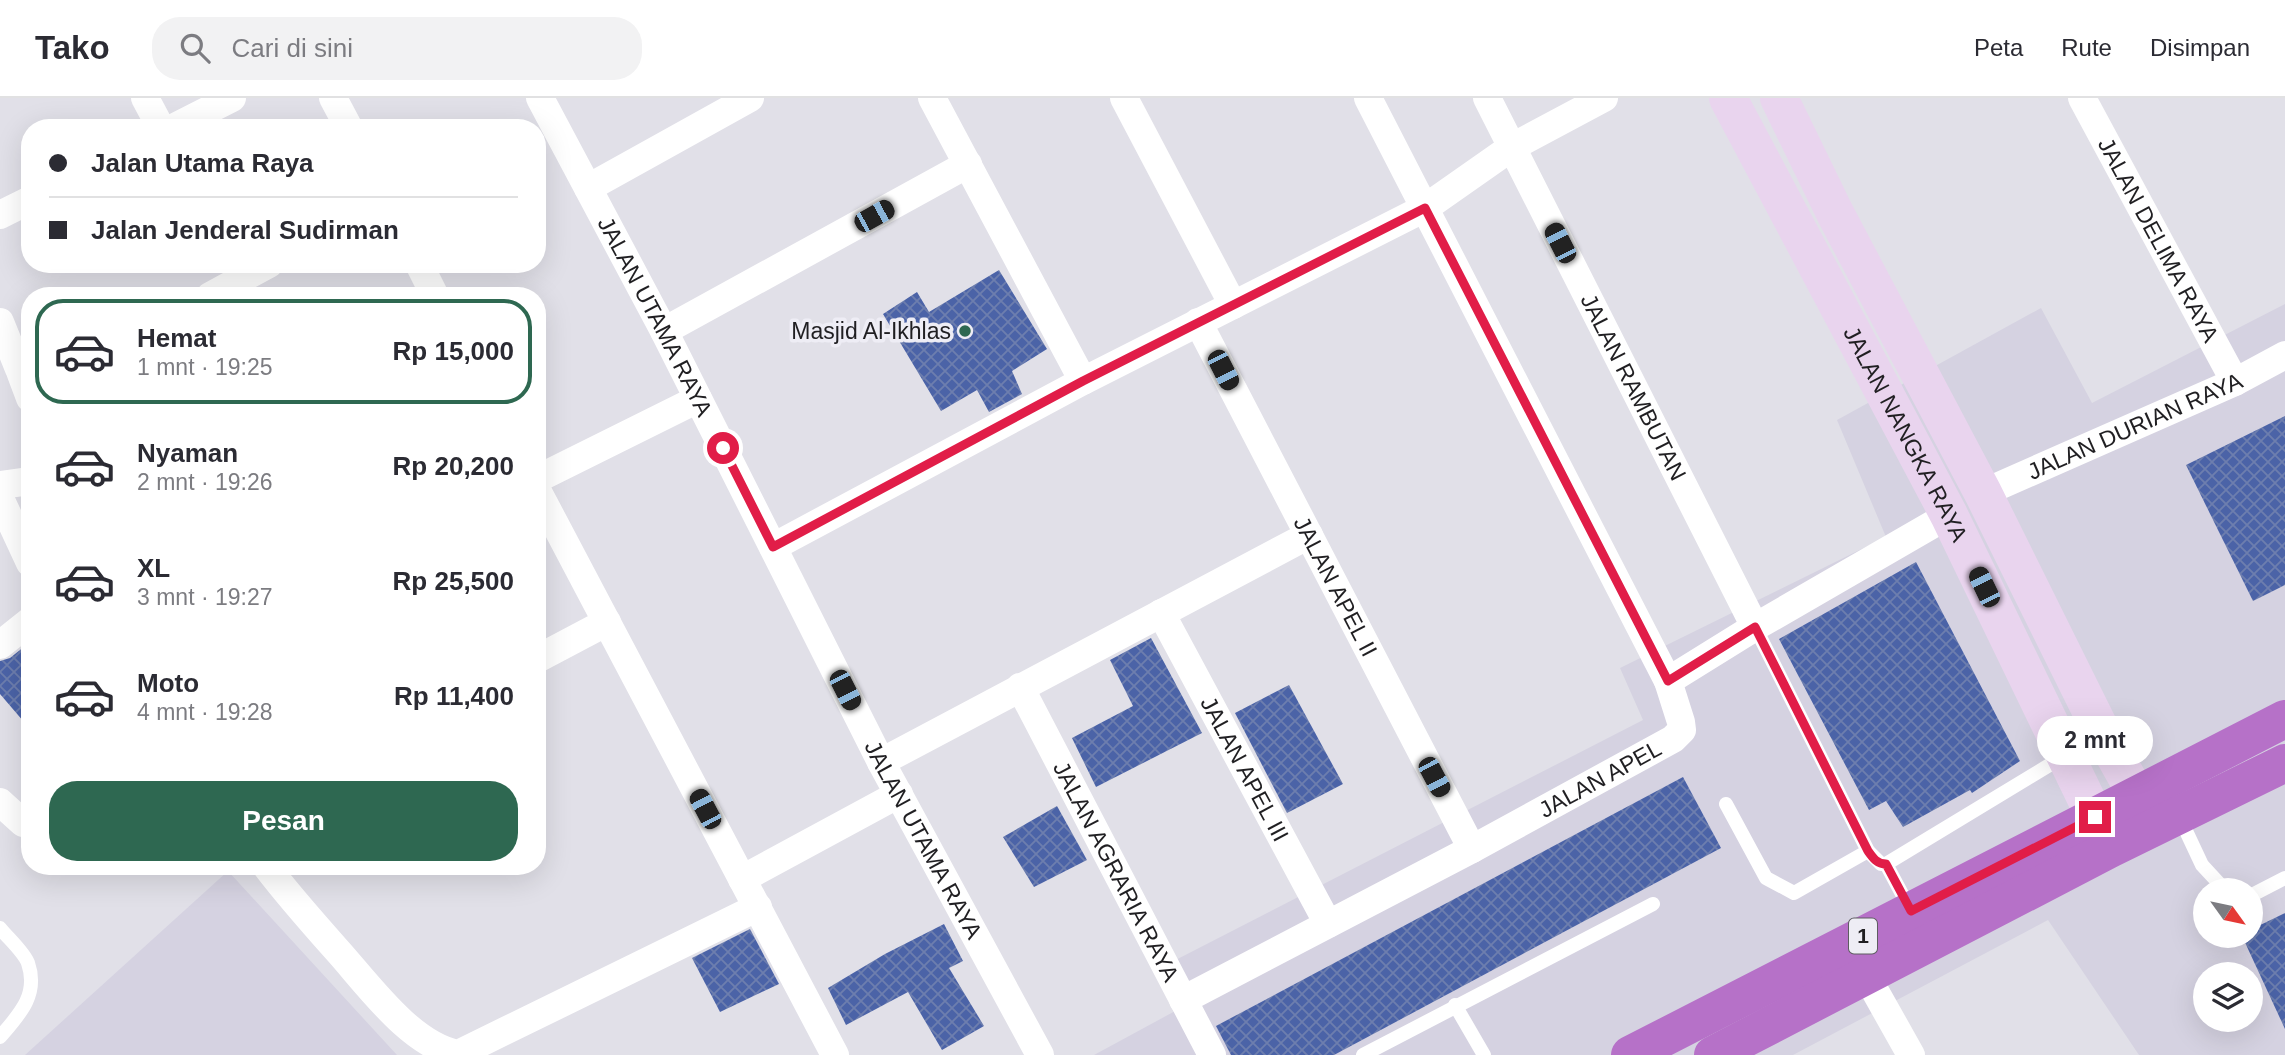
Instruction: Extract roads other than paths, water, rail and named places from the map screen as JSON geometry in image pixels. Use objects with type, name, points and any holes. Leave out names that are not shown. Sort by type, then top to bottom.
[{"type":"highway","name":"1","points":[[2157,812],[2285,719]]},
{"type":"highway","name":"1","points":[[1630,1055],[1911,911],[2102,833],[2285,763]]},
{"type":"highway","name":"1","points":[[1713,1055],[1866,975],[2102,833]]},
{"type":"street","points":[[145,98],[156,119]]},
{"type":"street","points":[[191,119],[232,98]]},
{"type":"street","points":[[334,98],[344,119]]},
{"type":"street","name":"JALAN UTAMA RAYA","points":[[540,98],[664,331],[881,762],[1040,1055]]},
{"type":"street","points":[[588,188],[750,98]]},
{"type":"street","points":[[932,98],[1083,381]]},
{"type":"street","points":[[1124,98],[1233,305]]},
{"type":"street","name":"JALAN APEL","points":[[1183,1000],[1472,849],[1678,735],[1682,730],[1668,681],[1368,98]]},
{"type":"street","name":"JALAN RAMBUTAN","points":[[1487,98],[1755,627]]},
{"type":"street","points":[[773,547],[1083,381],[1425,208],[1512,147],[1604,98]]},
{"type":"street","name":"JALAN NANGKA RAYA","points":[[1728,98],[1950,515],[2102,833]]},
{"type":"street","name":"JALAN NANGKA RAYA","points":[[1779,98],[1835,213],[1983,493],[2103,735],[2157,812]]},
{"type":"street","name":"JALAN DELIMA RAYA","points":[[2082,98],[2235,382]]},
{"type":"street","points":[[664,331],[968,164]]},
{"type":"street","points":[[0,215],[21,204]]},
{"type":"street","points":[[1798,231],[1835,213]]},
{"type":"street","points":[[227,287],[252,273]]},
{"type":"street","points":[[1854,338],[1890,318]]},
{"type":"street","points":[[0,322],[20,377]]},
{"type":"street","name":"JALAN APEL II","points":[[1198,322],[1472,849]]},
{"type":"street","name":"JALAN DURIAN RAYA","points":[[1983,493],[2235,382],[2285,355]]},
{"type":"street","points":[[546,474],[698,398]]},
{"type":"street","points":[[0,485],[21,482]]},
{"type":"street","points":[[0,498],[21,544]]},
{"type":"street","points":[[546,507],[835,1055]]},
{"type":"street","points":[[1668,681],[1755,627],[1950,515]]},
{"type":"street","points":[[881,762],[1309,536]]},
{"type":"street","name":"JALAN APEL III","points":[[1161,613],[1328,924]]},
{"type":"street","points":[[546,654],[607,622]]},
{"type":"street","points":[[0,645],[21,628]]},
{"type":"street","name":"JALAN AGRARIA RAYA","points":[[1020,687],[1183,1000],[1202,1052]]},
{"type":"street","points":[[743,879],[899,794]]},
{"type":"street","points":[[0,802],[21,821]]},
{"type":"street","points":[[273,875],[384,1003],[415,1033],[439,1048],[457,1054],[758,907]]},
{"type":"street","points":[[1866,975],[1911,1055]]},
{"type":"lane","points":[[1755,627],[1868,851],[1881,864],[1886,864],[2103,735]]},
{"type":"lane","points":[[1726,804],[1766,878],[1794,893],[1868,851]]},
{"type":"lane","points":[[2157,812],[2214,878]]},
{"type":"lane","points":[[1886,864],[1911,911]]},
{"type":"lane","points":[[2263,889],[2285,878]]},
{"type":"lane","points":[[1363,1055],[1653,904]]},
{"type":"lane","points":[[0,929],[28,962],[31,995],[0,1037]]},
{"type":"lane","points":[[1455,1005],[1484,1055]]},
{"type":"place","name":"Masjid Al-Ikhlas","points":[[965,331]]}]
